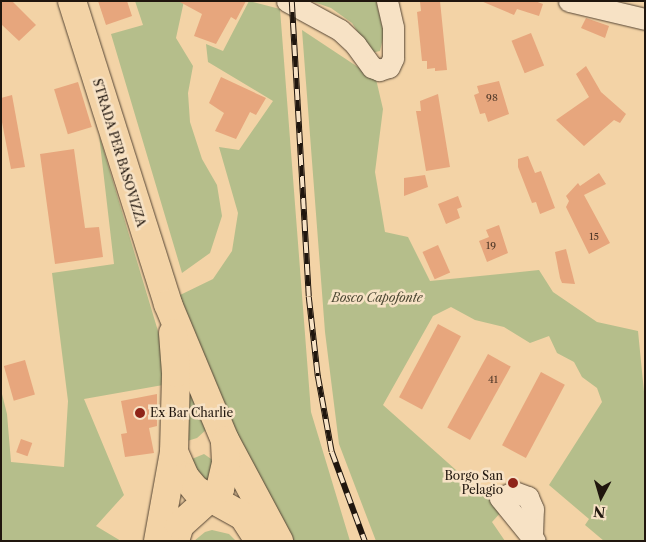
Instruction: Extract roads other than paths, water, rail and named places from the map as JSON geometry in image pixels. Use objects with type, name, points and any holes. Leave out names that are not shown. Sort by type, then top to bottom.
[{"type":"main road","name":"STRADA PER BASOVIZZA","points":[[72,1],[168,304],[225,440],[268,533]]},
{"type":"main road","name":"STRADA PER BASOVIZZA","points":[[168,304],[176,373],[174,452],[168,536]]},
{"type":"main road","name":"STRADA PER BASOVIZZA","points":[[174,452],[186,477],[196,490],[210,498],[220,489],[224,478],[225,440]]},
{"type":"main road","points":[[168,536],[210,498],[229,496],[244,501],[268,533]]},
{"type":"main road","points":[[168,536],[196,523],[218,518],[237,526],[252,541]]},
{"type":"street","points":[[287,1],[340,30],[355,44],[372,67],[379,70],[389,67],[393,58],[393,27],[387,1]]},
{"type":"street","points":[[569,1],[645,19]]},
{"type":"railway","points":[[292,1],[309,297],[318,376],[332,452],[365,541]]},
{"type":"place","name":"Ex Bar Charlie","points":[[140,413]]},
{"type":"place","name":"Borgo San Pelagio","points":[[513,483]]},
{"type":"park label","name":"Bosco Capofonte","points":[[377,298]]}]
